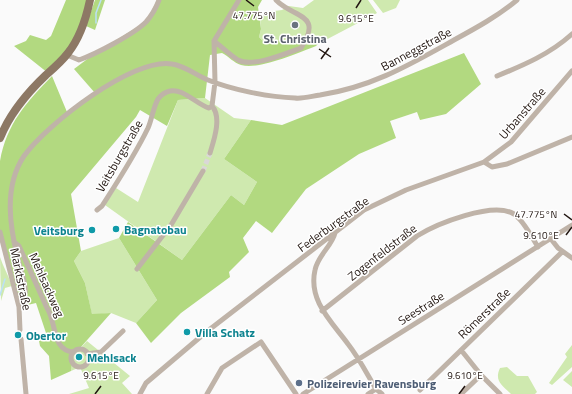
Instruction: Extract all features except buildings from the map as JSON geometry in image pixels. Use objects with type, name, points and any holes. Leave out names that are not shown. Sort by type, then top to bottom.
[{"type":"main road","points":[[0,138],[12,115],[30,91],[67,55],[80,35],[90,0]]},
{"type":"street","points":[[67,55],[79,60],[135,31],[147,21],[155,10],[158,0]]},
{"type":"street","points":[[210,153],[215,136],[217,118],[215,109],[212,106],[215,82],[214,41],[239,0]]},
{"type":"street","points":[[214,41],[240,61],[254,62],[273,58],[301,48],[308,34],[309,26],[307,20],[303,16],[281,5],[276,0]]},
{"type":"street","name":"Banneggstraße","points":[[215,82],[270,95],[297,99],[337,92],[388,76],[505,11],[517,0]]},
{"type":"street","points":[[497,76],[537,59],[560,45],[572,34]]},
{"type":"street","points":[[19,307],[25,294],[10,219],[12,191],[16,172],[25,155],[67,113],[95,93],[135,72],[156,64],[171,64],[215,82]]},
{"type":"street","name":"Urbanstraße","points":[[484,162],[511,142],[572,71]]},
{"type":"street","name":"Veitsburgstraße","points":[[97,210],[105,201],[148,128],[157,101],[162,94],[171,90],[179,91],[200,105],[209,108],[212,106]]},
{"type":"street","name":"Federburgstraße","points":[[140,394],[146,383],[205,333],[364,210],[384,200],[484,162],[492,167],[507,164],[572,137]]},
{"type":"street","points":[[137,269],[171,225],[203,171]]},
{"type":"street","name":"Zogenfeldstraße","points":[[322,311],[417,236],[431,228],[487,211],[497,210],[513,214],[520,219],[538,247]]},
{"type":"street","name":"Seestraße","points":[[303,394],[572,226]]},
{"type":"street","name":"Marktstraße","points":[[0,232],[19,307],[20,330]]},
{"type":"street","points":[[335,232],[334,239],[317,261],[314,274],[316,295],[322,311],[359,359],[376,389],[382,394]]},
{"type":"street","points":[[551,239],[562,252],[572,258]]},
{"type":"street","name":"Mehlsackweg","points":[[14,242],[19,246],[47,308],[52,314],[58,343],[63,350],[74,352],[81,350],[87,354],[101,352],[123,331]]},
{"type":"street","name":"Römerstraße","points":[[420,390],[562,252]]},
{"type":"street","points":[[21,339],[26,394]]},
{"type":"street","points":[[208,394],[222,368],[261,342],[296,394]]},
{"type":"street","points":[[460,350],[481,375],[500,394]]},
{"type":"street","points":[[74,352],[71,357],[72,363],[80,367],[88,363],[87,354]]},
{"type":"street","points":[[461,394],[481,375]]},
{"type":"street","points":[[368,394],[376,389]]},
{"type":"green space","points":[[66,0],[90,0],[79,35],[48,73],[14,46],[26,41],[30,35],[46,40],[51,36]]},
{"type":"green space","points":[[95,0],[105,0],[95,30],[86,26]]},
{"type":"green space","points":[[157,0],[262,0],[258,7],[261,29],[259,37],[266,44],[272,40],[309,45],[318,44],[268,63],[249,66],[236,63],[222,53],[210,55],[205,98],[178,100],[167,126],[140,110],[136,117],[71,194],[81,251],[74,261],[85,283],[92,314],[111,313],[73,356],[71,371],[51,380],[49,356],[40,346],[39,341],[46,333],[36,303],[19,307],[0,232],[0,161],[3,148],[7,135],[19,114],[52,76],[67,112],[95,93],[74,69],[94,54],[147,21]]},
{"type":"green space","points":[[314,0],[368,0],[377,13],[318,44],[309,45],[272,40],[266,44],[259,37],[261,29],[260,19],[266,12],[282,10],[289,6],[303,8]]},
{"type":"green space","points":[[373,0],[400,0],[396,8],[383,13]]},
{"type":"green space","points":[[464,53],[481,84],[446,114],[420,120],[417,112],[390,121],[396,138],[359,154],[306,189],[272,233],[256,221],[243,238],[249,252],[229,272],[230,277],[181,313],[151,343],[136,323],[157,300],[119,238],[128,222],[182,260],[231,195],[244,205],[257,182],[224,159],[251,120],[282,125]]},
{"type":"green space","points":[[205,98],[234,118],[251,120],[224,159],[257,182],[244,205],[231,195],[182,260],[105,205],[116,188],[138,202],[178,100]]},
{"type":"green space","points":[[119,238],[157,300],[136,323],[111,313],[92,315],[85,283],[74,261],[81,251]]},
{"type":"green space","points":[[0,257],[12,286],[5,288],[1,301]]},
{"type":"green space","points":[[87,341],[130,376],[122,383],[132,394],[69,394],[89,388],[80,367],[71,371],[73,356]]},
{"type":"green space","points":[[572,345],[572,367],[552,385],[549,383],[567,357],[565,354]]},
{"type":"green space","points":[[507,367],[517,376],[528,376],[537,392],[535,394],[511,394],[498,380],[498,372],[500,368]]},
{"type":"green space","points":[[572,371],[572,387],[563,380]]},
{"type":"waterway","points":[[96,23],[96,13],[101,0]]},
{"type":"waterway","points":[[0,295],[5,279]]},
{"type":"tunnel","points":[[203,171],[210,153]]},
{"type":"place","name":"St. Christina","points":[[295,25]]},
{"type":"place","name":"Bagnatobau","points":[[116,229]]},
{"type":"place","name":"Veitsburg","points":[[92,230]]},
{"type":"place","name":"Villa Schatz","points":[[187,332]]},
{"type":"place","name":"Obertor","points":[[18,335]]},
{"type":"place","name":"Mehlsack","points":[[79,357]]},
{"type":"place","name":"Polizeirevier Ravensburg","points":[[299,383]]}]
